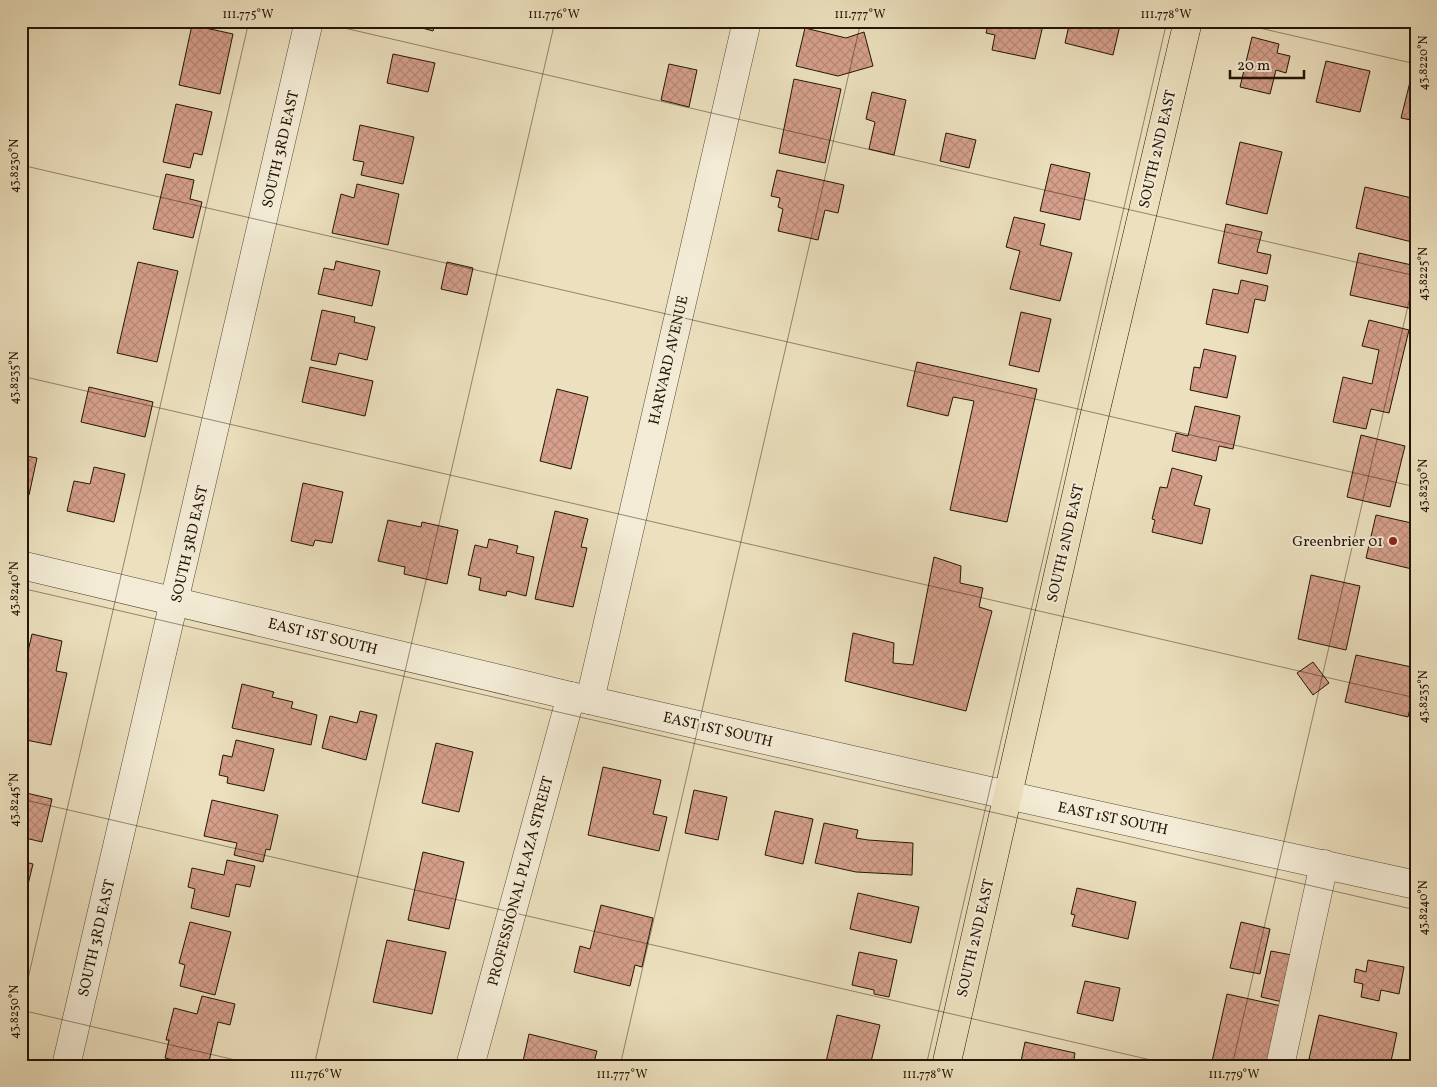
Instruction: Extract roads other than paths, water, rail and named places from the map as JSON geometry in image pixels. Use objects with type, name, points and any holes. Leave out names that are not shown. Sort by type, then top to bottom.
[{"type":"main road","name":"SOUTH 2ND EAST","points":[[946,1066],[1188,21]]},
{"type":"street","name":"SOUTH 3RD EAST","points":[[66,1066],[176,600],[309,21]]},
{"type":"street","name":"HARVARD AVENUE","points":[[580,698],[747,21]]},
{"type":"street","name":"EAST 1ST SOUTH","points":[[21,565],[176,600],[580,698],[1007,796],[1416,885]]},
{"type":"street","name":"PROFESSIONAL PLAZA STREET","points":[[470,1066],[580,698]]},
{"type":"street","points":[[1280,1066],[1324,864]]},
{"type":"place","name":"Greenbrier 01","points":[[1393,541]]}]
